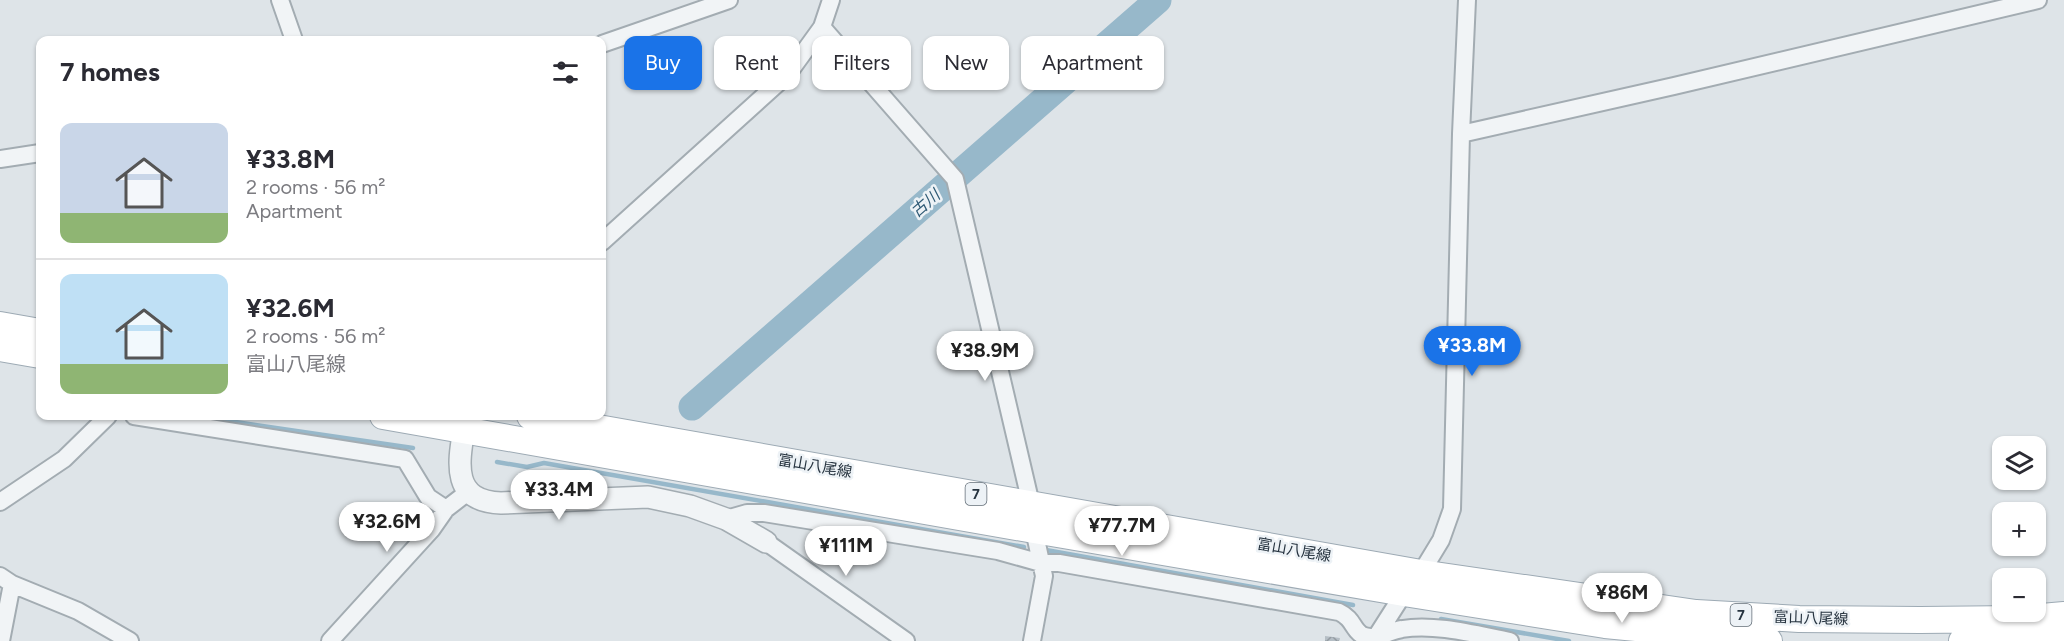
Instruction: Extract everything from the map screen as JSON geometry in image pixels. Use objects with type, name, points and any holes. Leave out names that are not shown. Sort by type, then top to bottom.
[{"type":"main road","points":[[0,325],[36,331]]},
{"type":"main road","points":[[0,348],[36,354]]},
{"type":"main road","name":"富山八尾線","points":[[430,420],[465,423],[1034,530],[1404,592],[1605,622],[1769,641]]},
{"type":"main road","name":"富山八尾線","points":[[553,420],[1421,573],[1605,622],[1696,613],[1799,619],[2008,619],[2064,615]]},
{"type":"main road","points":[[1962,641],[2064,636]]},
{"type":"street","points":[[280,0],[293,36]]},
{"type":"street","points":[[606,43],[729,0]]},
{"type":"street","points":[[606,238],[788,74],[822,27],[831,0]]},
{"type":"street","points":[[1375,640],[1404,592],[1421,573],[1441,540],[1452,509],[1461,134],[1467,0]]},
{"type":"street","points":[[1461,134],[2038,0]]},
{"type":"street","points":[[822,27],[955,179],[1031,504],[1044,576],[1032,641]]},
{"type":"street","points":[[0,159],[36,154]]},
{"type":"street","points":[[0,502],[64,459],[104,420]]},
{"type":"street","points":[[160,420],[405,459],[428,497],[446,510]]},
{"type":"street","points":[[465,423],[459,472],[463,484],[475,498],[490,503],[648,497],[690,506],[726,519],[766,542],[906,641]]},
{"type":"street","points":[[330,641],[432,529],[446,510],[468,492]]},
{"type":"street","points":[[726,519],[747,513],[764,513],[998,551],[1041,563],[1059,563],[1339,612],[1348,616],[1362,635],[1375,640],[1402,629],[1425,628],[1510,641]]},
{"type":"street","points":[[1,641],[6,580],[78,611],[130,641]]},
{"type":"building","points":[[1325,636],[1340,638],[1339,641],[1325,641]]},
{"type":"waterway","name":"古川","points":[[692,407],[1158,0]]},
{"type":"waterway","points":[[222,420],[413,448]]},
{"type":"waterway","points":[[497,462],[527,467],[544,463],[1024,547]]},
{"type":"waterway","points":[[1046,550],[1353,605]]},
{"type":"waterway","points":[[1441,619],[1569,641]]}]
